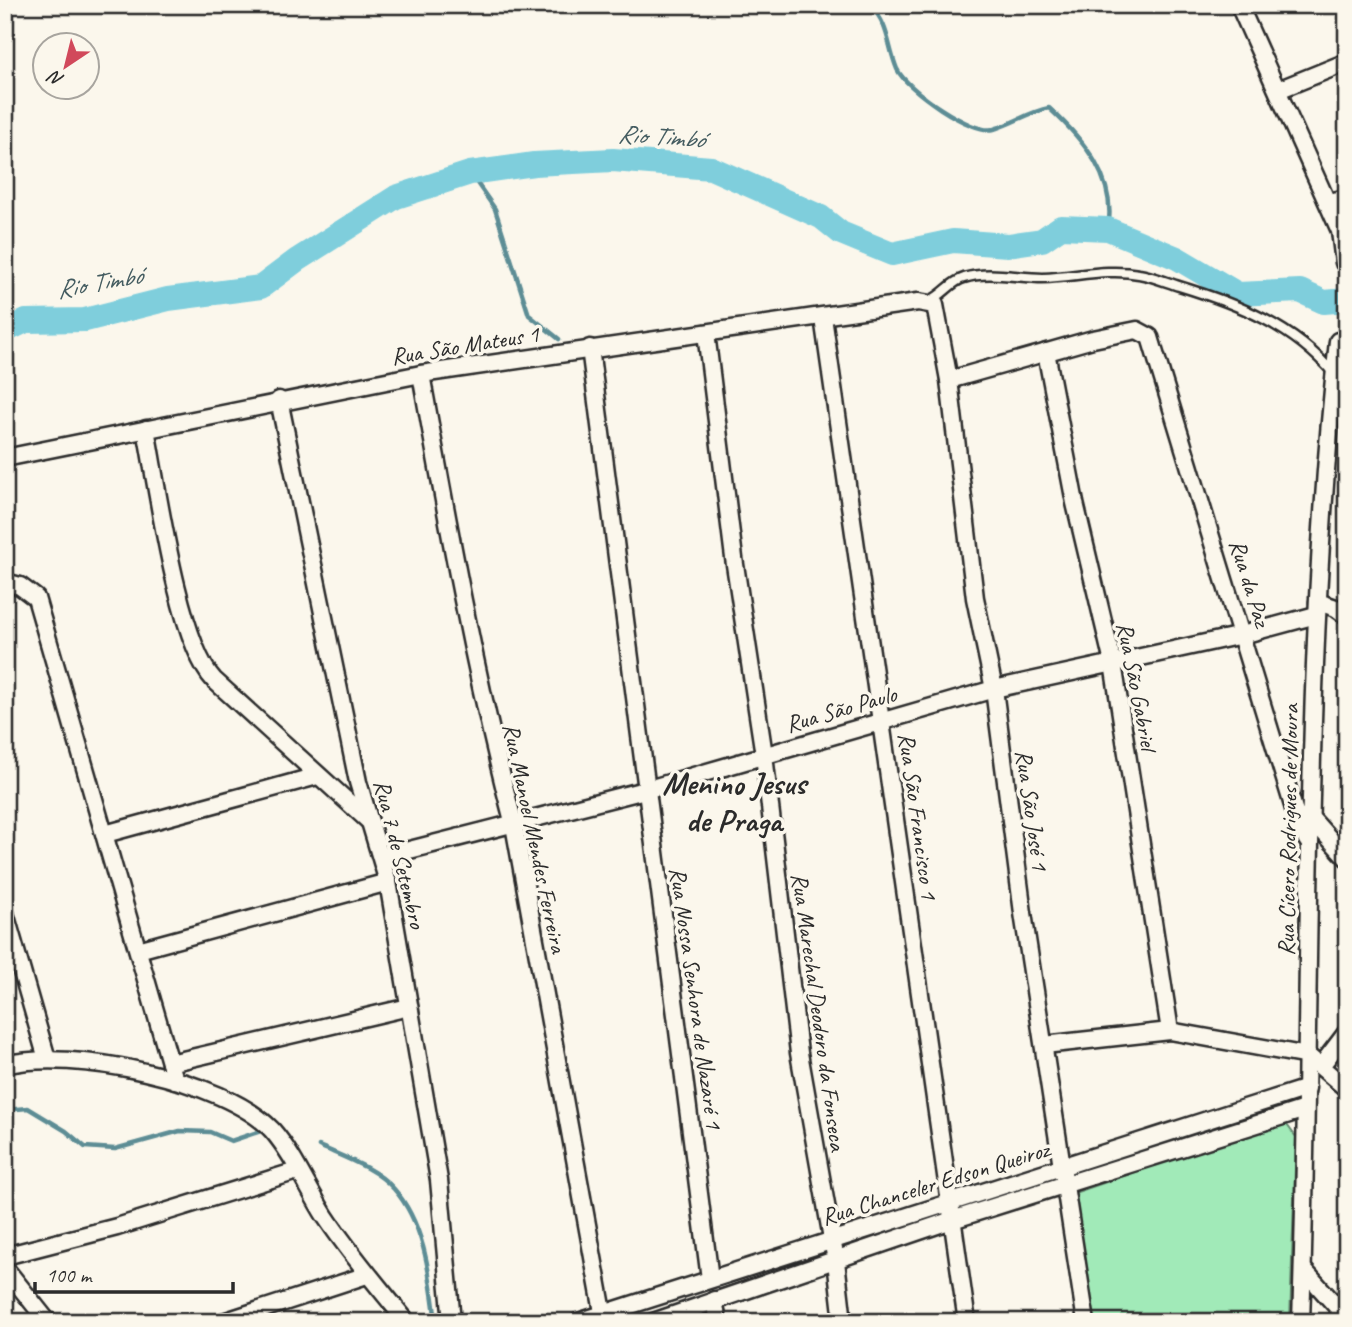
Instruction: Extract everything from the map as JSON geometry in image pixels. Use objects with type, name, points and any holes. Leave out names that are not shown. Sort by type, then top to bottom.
[{"type":"street","points":[[1238,5],[1340,231],[1344,263]]},
{"type":"street","points":[[1278,90],[1347,62]]},
{"type":"street","points":[[1328,202],[1347,198]]},
{"type":"street","name":"Rua São Mateus 1","points":[[5,457],[279,400],[421,374],[590,348],[930,303]]},
{"type":"street","name":"Rua São José 1","points":[[930,303],[949,380],[975,598],[994,689],[1007,801],[1086,1322]]},
{"type":"street","name":"Rua São Francisco 1","points":[[824,317],[967,1322]]},
{"type":"street","name":"Rua da Paz","points":[[1045,352],[1131,331],[1147,333],[1294,809],[1309,846]]},
{"type":"street","name":"Rua Marechal Deodoro da Fonseca","points":[[706,333],[734,558],[764,755],[799,1053],[836,1261],[843,1322]]},
{"type":"street","name":"Rua Cícero Rodrigues de Moura","points":[[1301,1322],[1305,1109],[1307,1088],[1315,1061],[1309,846],[1317,609],[1325,472],[1338,341]]},
{"type":"street","name":"Rua Nossa Senhora de Nazaré 1","points":[[590,348],[710,1279]]},
{"type":"street","points":[[949,380],[1045,352]]},
{"type":"street","name":"Rua São Gabriel","points":[[1045,352],[1074,503],[1113,663],[1170,1031]]},
{"type":"street","name":"Rua Manoel Mendes Ferreira","points":[[421,374],[467,626],[493,748],[514,825],[603,1312]]},
{"type":"street","points":[[1335,382],[1347,403]]},
{"type":"street","name":"Rua 7 de Setembro","points":[[279,400],[358,782],[388,882],[439,1180],[452,1322]]},
{"type":"street","points":[[146,429],[185,621],[195,652],[214,680],[370,822]]},
{"type":"street","points":[[5,582],[25,589],[36,598],[175,1080]]},
{"type":"street","points":[[1317,609],[1336,608],[1347,616]]},
{"type":"street","name":"Rua São Paulo","points":[[382,857],[645,790],[994,689],[1242,635],[1317,609]]},
{"type":"street","points":[[105,834],[317,776]]},
{"type":"street","points":[[1310,817],[1347,858]]},
{"type":"street","points":[[138,950],[388,882]]},
{"type":"street","points":[[5,913],[47,1059]]},
{"type":"street","points":[[170,1063],[410,1007]]},
{"type":"street","points":[[1044,1045],[1170,1031],[1315,1061],[1347,1090]]},
{"type":"street","points":[[1315,1061],[1347,1032]]},
{"type":"street","points":[[5,1065],[47,1059],[85,1060],[175,1080],[255,1115],[273,1132],[367,1275],[407,1322]]},
{"type":"street","name":"Rua Chanceler Edson Queiroz","points":[[578,1322],[1307,1088]]},
{"type":"street","name":"Rua Chanceler Edson Queiroz","points":[[653,1322],[952,1220],[1305,1109]]},
{"type":"street","points":[[5,1256],[117,1227],[297,1171]]},
{"type":"street","points":[[5,1268],[48,1322]]},
{"type":"street","points":[[1303,1269],[1347,1318]]},
{"type":"street","points":[[223,1322],[367,1275]]},
{"type":"street","points":[[714,1300],[718,1322]]},
{"type":"lane","points":[[930,303],[961,279],[975,276],[1046,278],[1111,272],[1140,274],[1206,295],[1276,323],[1312,348],[1335,382]]},
{"type":"green space","points":[[1276,1124],[1287,1125],[1296,1137],[1290,1322],[1092,1322],[1074,1193]]},
{"type":"waterway","points":[[870,5],[881,20],[897,69],[903,78],[926,98],[956,118],[984,129],[994,129],[1049,108],[1085,147],[1103,177],[1108,194],[1108,229]]},
{"type":"waterway","name":"Rio Timbó","points":[[5,331],[26,321],[85,320],[168,299],[261,287],[297,260],[396,197],[470,173],[534,164],[613,160],[711,168],[821,217],[841,233],[892,254],[953,241],[1008,245],[1042,240],[1061,227],[1108,229],[1177,258],[1238,294],[1300,291],[1324,302],[1347,300]]},
{"type":"waterway","points":[[470,173],[495,209],[529,315],[559,339]]},
{"type":"waterway","points":[[5,1110],[28,1108],[66,1131],[85,1147],[115,1149],[180,1131],[210,1132],[231,1141],[264,1130]]},
{"type":"waterway","points":[[319,1146],[378,1175],[394,1189],[404,1203],[413,1218],[424,1252],[436,1322]]},
{"type":"district","name":"Menino Jesus de Praga","points":[[734,802]]}]
